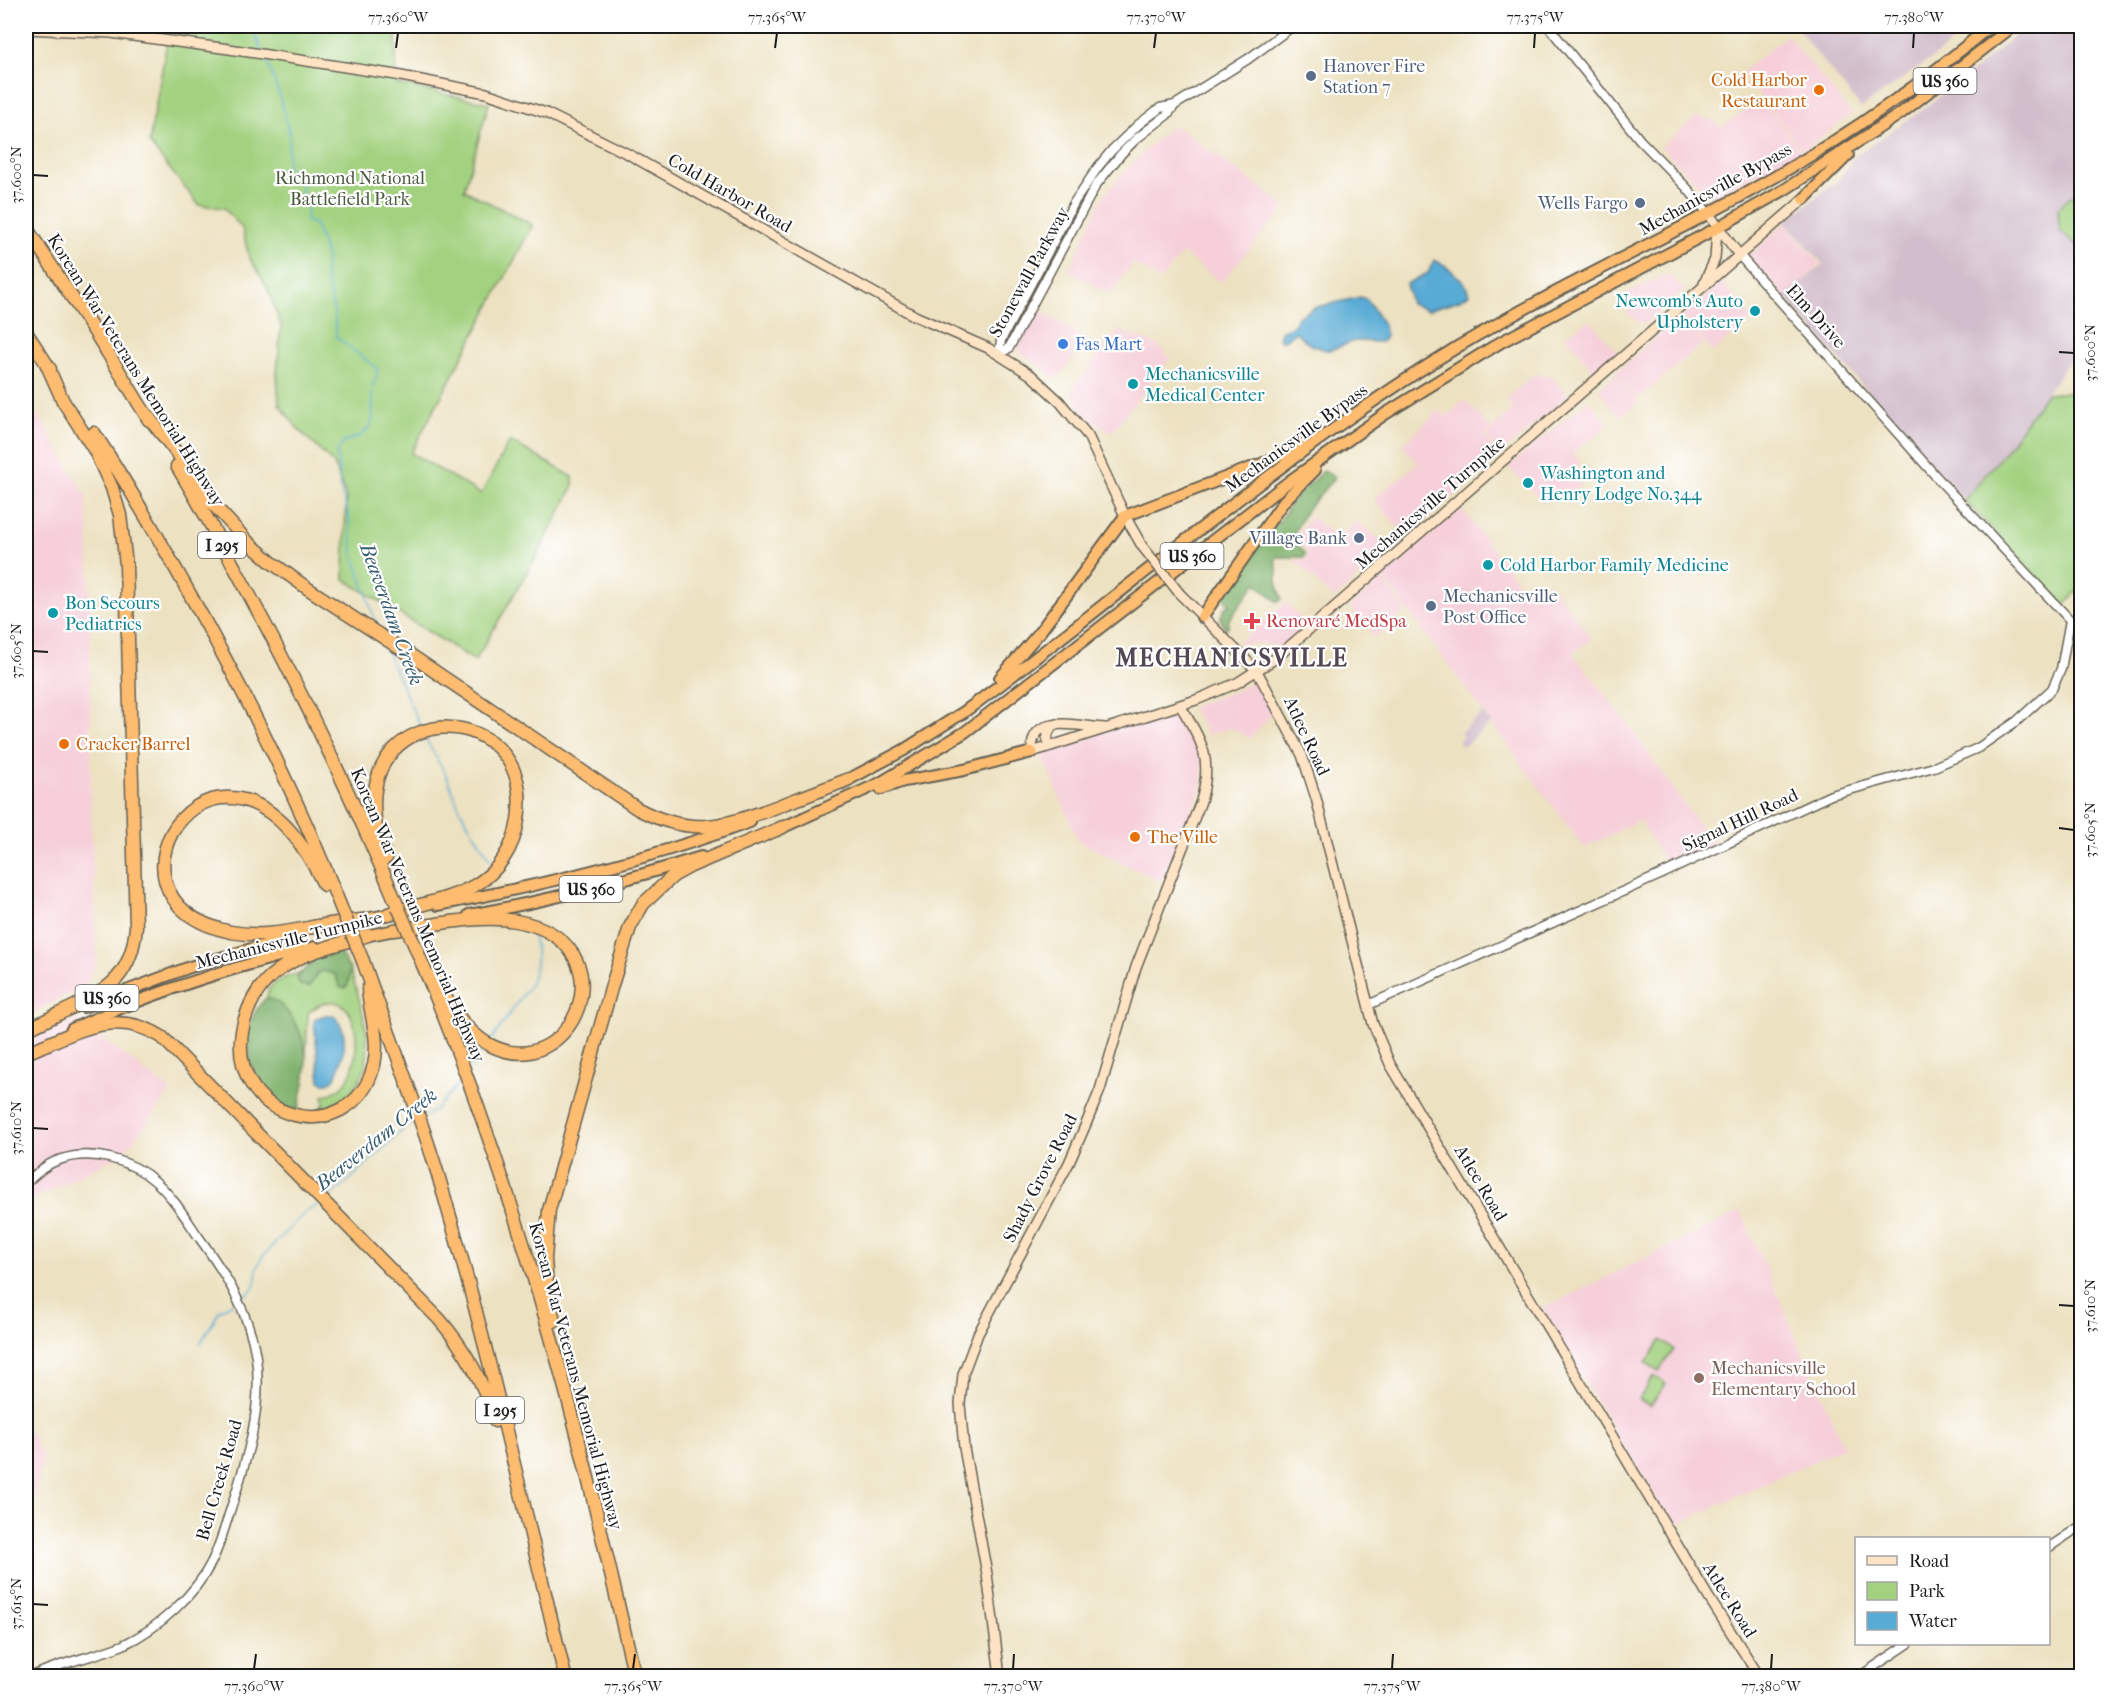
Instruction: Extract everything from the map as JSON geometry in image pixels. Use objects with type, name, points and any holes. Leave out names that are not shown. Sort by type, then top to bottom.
[{"type":"highway","name":"Mechanicsville Bypass","points":[[773,813],[849,779],[923,739],[998,686],[1304,449],[1379,398],[1514,315],[1774,177],[1862,124],[1937,69],[1990,26]]},
{"type":"highway","name":"US 360","points":[[1872,134],[1947,79],[2013,26]]},
{"type":"highway","name":"Mechanicsville Bypass","points":[[811,816],[880,783],[965,732],[1282,486],[1373,422],[1452,371],[1501,342],[1717,228],[1784,190],[1872,134]]},
{"type":"highway","points":[[1804,199],[1872,134]]},
{"type":"highway","name":"Korean War Veterans Memorial Highway","points":[[26,227],[98,336],[192,492],[265,624],[389,880]]},
{"type":"highway","name":"I 295","points":[[26,332],[96,437],[148,521],[205,621],[277,763],[364,965],[414,1099],[467,1277],[565,1677]]},
{"type":"highway","points":[[26,1031],[96,996],[112,985],[128,962],[134,945],[136,927],[126,565],[122,528],[117,503],[101,463],[63,401],[46,363]]},
{"type":"highway","points":[[923,739],[983,693],[1006,672],[1039,633],[1125,516],[1269,461],[1292,450],[1379,398]]},
{"type":"highway","points":[[146,414],[184,462],[211,502],[248,542],[286,573],[620,797],[652,816],[668,822],[693,826],[722,825],[747,818],[849,779]]},
{"type":"highway","points":[[1202,617],[1290,494],[1311,473],[1373,422]]},
{"type":"highway","points":[[437,727],[470,730],[485,737],[510,764],[517,783],[519,819],[514,838],[505,856],[495,869],[475,885],[450,897],[393,910],[389,880],[376,826],[374,797],[382,766],[404,741],[437,727]]},
{"type":"highway","points":[[811,816],[904,781],[964,770],[1032,752]]},
{"type":"highway","points":[[338,902],[294,835],[275,816],[252,802],[224,798],[206,802],[182,818],[167,842],[163,867],[171,892],[187,913],[207,924],[236,932],[272,934],[362,920]]},
{"type":"highway","name":"Mechanicsville Turnpike","points":[[26,1031],[125,990],[267,943],[362,920],[393,910],[507,892],[595,871],[657,853],[773,813]]},
{"type":"highway","name":"Mechanicsville Turnpike","points":[[26,1051],[89,1021],[180,986],[270,958],[368,935],[511,908],[620,881],[701,857],[811,816]]},
{"type":"highway","points":[[568,1402],[547,1287],[545,1252],[547,1224],[554,1191],[624,940],[636,914],[659,887],[673,876],[691,866],[783,827]]},
{"type":"highway","name":"Korean War Veterans Memorial Highway","points":[[393,910],[417,952],[458,1056],[521,1240],[568,1402],[635,1677]]},
{"type":"highway","points":[[394,930],[481,919],[505,920],[540,928],[564,943],[574,956],[581,975],[581,1000],[575,1017],[564,1033],[549,1044],[533,1050],[513,1052],[495,1047],[475,1034],[453,1010],[438,981],[417,952]]},
{"type":"highway","points":[[364,965],[374,1023],[376,1052],[370,1077],[362,1091],[348,1104],[322,1116],[292,1115],[266,1102],[258,1094],[247,1075],[242,1051],[241,1038],[245,1017],[255,995],[269,978],[292,962],[312,952],[368,935]]},
{"type":"highway","points":[[26,1051],[105,1022],[128,1022],[153,1030],[171,1044],[439,1319],[466,1354],[484,1390],[522,1498]]},
{"type":"main road","name":"Cold Harbor Road","points":[[26,29],[111,33],[289,58],[460,86],[499,96],[546,113],[630,155],[915,316],[999,355],[1031,375],[1076,419],[1088,436],[1125,516],[1142,546],[1180,594],[1257,671]]},
{"type":"main road","name":"Mechanicsville Turnpike","points":[[1032,752],[1217,692],[1257,671],[1288,649],[1804,199]]},
{"type":"main road","name":"Elm Drive","points":[[1708,213],[1739,255]]},
{"type":"main road","points":[[1702,287],[1715,259],[1717,228]]},
{"type":"main road","name":"Atlee Road","points":[[1257,671],[1306,765],[1368,1005],[1379,1040],[1390,1064],[1703,1590],[1759,1677]]},
{"type":"main road","name":"Shady Grove Road","points":[[1000,1677],[987,1574],[964,1448],[960,1404],[963,1374],[978,1334],[1069,1163],[1094,1106],[1136,967],[1201,801],[1207,774],[1205,753],[1180,705]]},
{"type":"main road","points":[[1032,752],[1033,740],[1039,729],[1045,726],[1057,724],[1105,728]]},
{"type":"main road","points":[[1049,746],[1048,733],[1051,727],[1057,724]]},
{"type":"street","name":"Stonewall Parkway","points":[[999,355],[1001,340],[1087,182],[1112,150],[1139,123],[1160,108],[1174,105],[1248,59],[1293,26]]},
{"type":"street","name":"Elm Drive","points":[[1548,26],[1640,140],[1708,213]]},
{"type":"street","name":"Elm Drive","points":[[1739,255],[1947,489],[2070,620]]},
{"type":"street","name":"Signal Hill Road","points":[[1368,1005],[1662,874],[1831,795],[1934,767],[1978,748],[2017,721],[2052,688],[2064,659],[2070,620]]},
{"type":"street","name":"Bell Creek Road","points":[[26,1182],[50,1164],[72,1156],[102,1157],[134,1167],[145,1174],[165,1192],[225,1275],[246,1319],[254,1346],[258,1375],[254,1427],[222,1534],[204,1575],[175,1609],[136,1638],[33,1677]]},
{"type":"street","points":[[2050,1547],[2082,1525]]},
{"type":"street","points":[[1860,1677],[1907,1645]]},
{"type":"shaded area","points":[[1795,26],[1972,26],[1935,56],[1861,108]]},
{"type":"shaded area","points":[[2026,26],[2081,26],[2081,194],[2069,197],[2060,231],[2081,248],[2081,344],[2004,453],[1964,500],[1784,297],[1823,264],[1785,221],[1838,180],[1856,155],[1973,71]]},
{"type":"shaded area","points":[[1787,35],[1852,114],[1803,151],[1742,72]]},
{"type":"shaded area","points":[[1761,99],[1802,152],[1711,198],[1661,147],[1696,117],[1713,120],[1722,127]]},
{"type":"shaded area","points":[[1174,125],[1286,206],[1221,283],[1183,253],[1160,280],[1133,263],[1110,294],[1069,271],[1103,196],[1145,150]]},
{"type":"shaded area","points":[[1785,223],[1821,264],[1784,297],[1748,257]]},
{"type":"shaded area","points":[[1665,275],[1672,276],[1684,291],[1644,324],[1636,321],[1621,303],[1624,295]]},
{"type":"shaded area","points":[[1721,282],[1752,318],[1713,352],[1681,316]]},
{"type":"shaded area","points":[[1036,307],[1086,340],[1057,379],[1017,350]]},
{"type":"shaded area","points":[[1680,316],[1703,343],[1638,399],[1615,373]]},
{"type":"shaded area","points":[[1590,320],[1617,352],[1594,372],[1565,335]]},
{"type":"shaded area","points":[[1118,330],[1157,345],[1170,358],[1112,432],[1085,416],[1071,391]]},
{"type":"shaded area","points":[[1615,374],[1639,402],[1619,416],[1598,389]]},
{"type":"shaded area","points":[[1534,375],[1550,375],[1568,395],[1501,454],[1485,436],[1512,409],[1508,400],[1509,396]]},
{"type":"shaded area","points":[[1464,400],[1491,428],[1483,436],[1500,455],[1406,537],[1374,499],[1418,463],[1402,445],[1439,410],[1446,417]]},
{"type":"shaded area","points":[[1588,400],[1609,424],[1573,453],[1581,464],[1570,474],[1581,486],[1563,501],[1557,493],[1544,503],[1508,467]]},
{"type":"shaded area","points":[[31,403],[85,494],[89,531],[91,816],[97,961],[87,982],[79,989],[26,1016],[26,781],[31,750],[26,726],[26,408]]},
{"type":"shaded area","points":[[1461,508],[1530,598],[1550,583],[1592,639],[1573,653],[1629,725],[1715,848],[1672,866],[1666,865],[1640,820],[1584,848],[1383,577]]},
{"type":"shaded area","points":[[1312,517],[1339,539],[1356,521],[1390,547],[1334,599],[1294,560],[1303,560],[1307,557],[1308,552],[1303,547],[1297,533]]},
{"type":"shaded area","points":[[1382,579],[1406,611],[1374,637],[1350,607]]},
{"type":"shaded area","points":[[1286,602],[1307,625],[1283,646],[1248,643],[1244,646],[1239,641],[1255,630]]},
{"type":"shaded area","points":[[1254,681],[1259,683],[1274,712],[1250,738],[1231,728],[1208,735],[1192,706],[1238,690]]},
{"type":"shaded area","points":[[1176,709],[1202,758],[1202,778],[1200,791],[1162,882],[1078,841],[1041,752]]},
{"type":"shaded area","points":[[1483,713],[1491,723],[1463,747],[1458,741],[1463,737],[1460,733]]},
{"type":"shaded area","points":[[76,1019],[171,1091],[124,1153],[26,1203],[26,1041]]},
{"type":"shaded area","name":"Mechanicsville Elementary School","points":[[1741,1211],[1844,1447],[1671,1527],[1542,1309]]},
{"type":"shaded area","points":[[26,1424],[43,1457],[30,1524],[26,1526]]},
{"type":"green space","name":"Richmond National Battlefield Park","points":[[138,26],[396,26],[396,84],[489,103],[464,190],[533,225],[411,453],[481,494],[510,441],[573,477],[573,487],[538,554],[475,661],[344,579],[346,497],[334,464],[298,429],[279,404],[277,373],[281,325],[267,287],[249,257],[242,228],[224,208],[199,205],[149,143],[169,30]]},
{"type":"green space","points":[[2082,194],[2081,248],[2060,231],[2058,209],[2070,197]]},
{"type":"green space","points":[[2081,391],[2081,588],[2064,605],[1964,500],[2004,453],[2046,394]]},
{"type":"green space","points":[[1326,471],[1335,477],[1305,512],[1294,533],[1305,554],[1304,557],[1275,559],[1277,582],[1282,599],[1278,602],[1256,583],[1228,621],[1228,627],[1225,628],[1220,619],[1225,607],[1230,605],[1224,595],[1269,529],[1279,522],[1294,498],[1322,472]]},
{"type":"green space","points":[[339,952],[350,969],[348,985],[345,988],[340,987],[335,974],[324,971],[317,973],[309,987],[300,985],[297,978],[316,958]]},
{"type":"green space","points":[[350,969],[366,1031],[368,1050],[365,1069],[356,1085],[342,1099],[319,1110],[325,1103],[323,1096],[341,1088],[349,1076],[355,1060],[354,1025],[348,1012],[339,1003],[325,1003],[308,1013],[306,1054],[297,1026],[267,998],[268,992],[270,987],[279,980],[302,972],[297,978],[309,987],[317,973],[324,971],[335,974],[340,987],[348,985]]},
{"type":"green space","points":[[266,998],[274,1000],[288,1012],[305,1048],[306,1070],[298,1111],[272,1099],[256,1077],[251,1063],[248,1035],[251,1021]]},
{"type":"green space","points":[[1661,1340],[1674,1349],[1659,1371],[1646,1363]]},
{"type":"green space","points":[[1654,1376],[1666,1384],[1650,1406],[1639,1399]]},
{"type":"water","points":[[1434,260],[1455,274],[1469,294],[1460,300],[1428,310],[1411,304],[1406,284],[1428,273]]},
{"type":"water","points":[[1360,297],[1367,299],[1384,326],[1386,336],[1381,342],[1355,341],[1326,350],[1309,344],[1296,332],[1283,341],[1279,339],[1281,331],[1294,325],[1298,317],[1313,308]]},
{"type":"water","points":[[326,1015],[333,1015],[339,1022],[344,1045],[335,1078],[326,1083],[320,1081],[314,1021]]},
{"type":"waterway","name":"Beaverdam Creek","points":[[255,26],[253,28],[261,50]]},
{"type":"waterway","name":"Beaverdam Creek","points":[[266,60],[289,132],[288,169],[302,179],[301,196],[307,206],[306,219],[307,222],[315,224],[326,255],[325,275],[335,316],[336,337],[377,368],[377,377],[372,387],[373,419],[370,427],[360,436],[344,442],[337,452],[340,487],[349,517],[353,554],[377,626]]},
{"type":"waterway","name":"Beaverdam Creek","points":[[384,645],[421,728]]},
{"type":"waterway","name":"Beaverdam Creek","points":[[425,738],[445,773],[461,812],[491,861]]},
{"type":"waterway","name":"Beaverdam Creek","points":[[492,1039],[532,979],[536,966],[536,953],[531,932]]},
{"type":"waterway","name":"Beaverdam Creek","points":[[471,1068],[485,1048]]},
{"type":"waterway","name":"Beaverdam Creek","points":[[426,1116],[435,1110],[463,1079]]},
{"type":"waterway","name":"Beaverdam Creek","points":[[327,1198],[414,1122]]},
{"type":"waterway","name":"Beaverdam Creek","points":[[241,1298],[253,1288],[261,1259],[307,1211],[319,1204]]},
{"type":"waterway","name":"Beaverdam Creek","points":[[200,1344],[220,1310],[234,1302]]},
{"type":"place","name":"Hanover Fire Station 7","points":[[1311,76]]},
{"type":"place","name":"Cold Harbor Restaurant","points":[[1819,90]]},
{"type":"place","name":"Wells Fargo","points":[[1640,203]]},
{"type":"place","name":"Newcomb's Auto Upholstery","points":[[1755,311]]},
{"type":"place","name":"Fas Mart","points":[[1063,344]]},
{"type":"place","name":"Mechanicsville Medical Center","points":[[1133,384]]},
{"type":"place","name":"Washington and Henry Lodge No.344","points":[[1528,483]]},
{"type":"place","name":"Village Bank","points":[[1359,538]]},
{"type":"place","name":"Cold Harbor Family Medicine","points":[[1488,565]]},
{"type":"place","name":"Mechanicsville Post Office","points":[[1431,606]]},
{"type":"place","name":"Bon Secours Pediatrics","points":[[53,613]]},
{"type":"place","name":"Renovaré MedSpa","points":[[1252,621]]},
{"type":"place","name":"Cracker Barrel","points":[[64,744]]},
{"type":"place","name":"The Ville","points":[[1135,837]]},
{"type":"place","name":"Mechanicsville Elementary School","points":[[1699,1378]]},
{"type":"district","name":"MECHANICSVILLE","points":[[1232,658]]}]
